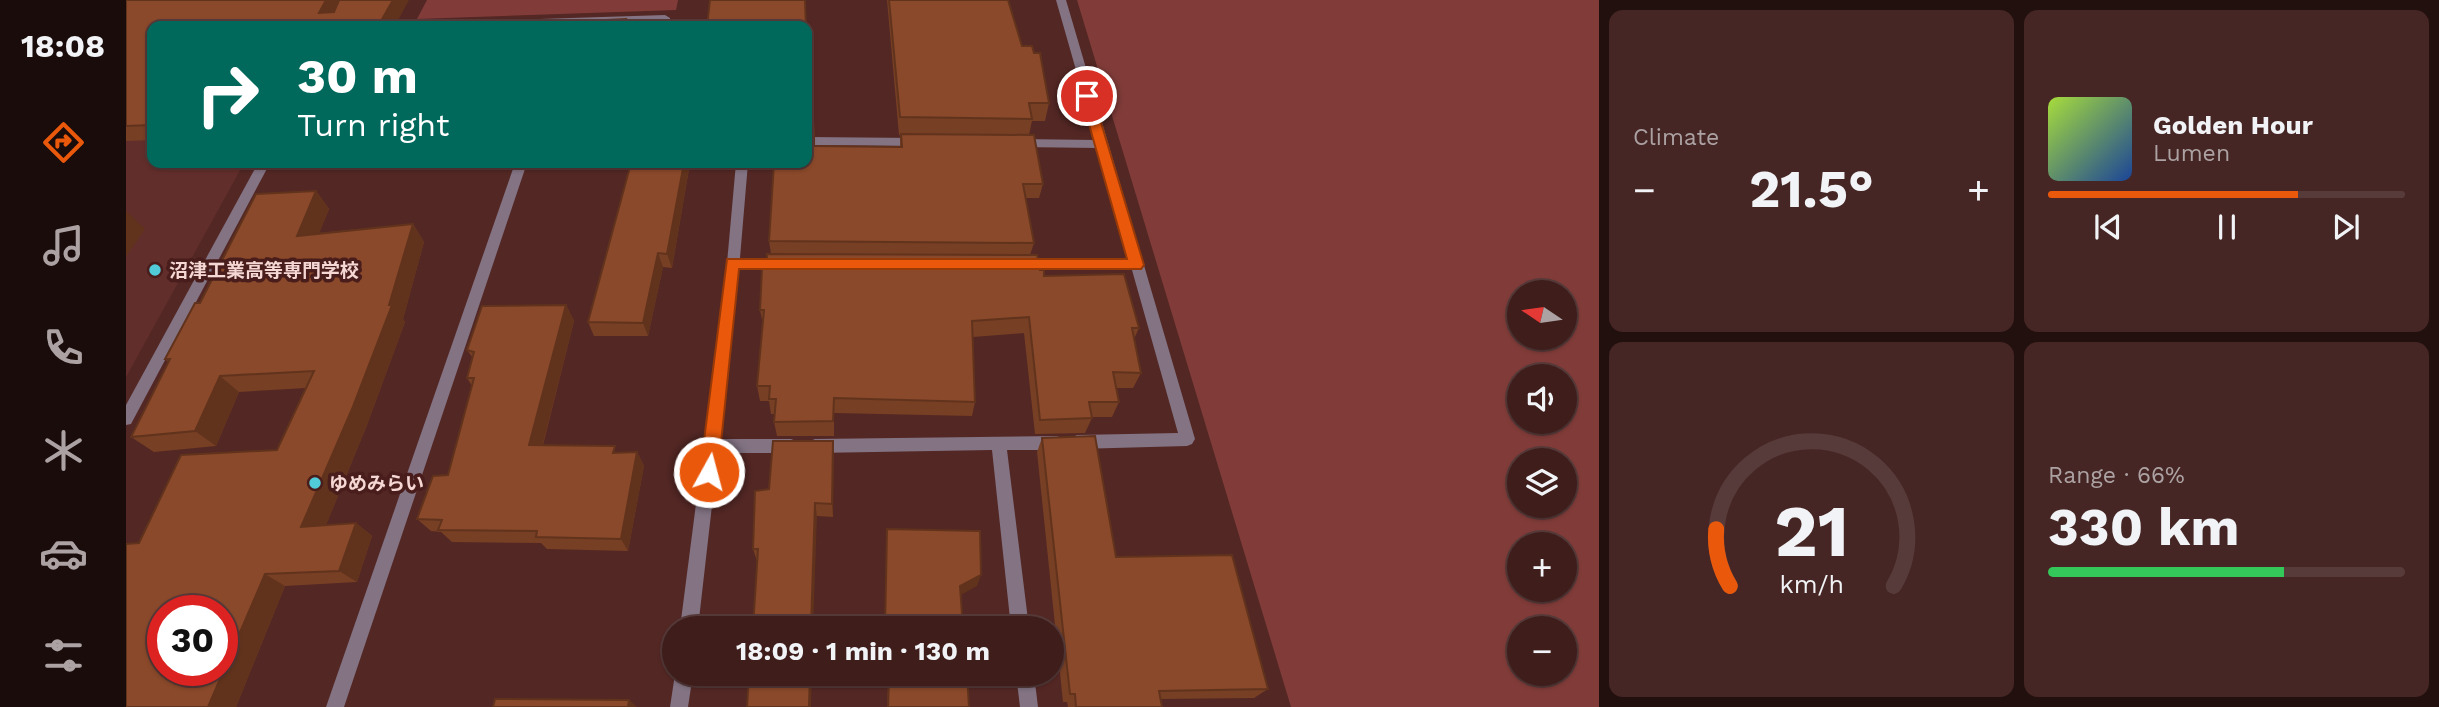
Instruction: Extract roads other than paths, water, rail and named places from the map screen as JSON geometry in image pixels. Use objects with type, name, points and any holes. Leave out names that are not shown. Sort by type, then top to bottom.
[{"type":"street","points":[[712,446],[999,445],[1187,439],[1061,0]]},
{"type":"street","points":[[571,21],[665,18],[665,21]]},
{"type":"street","points":[[812,141],[933,142]]},
{"type":"street","points":[[1003,143],[1101,144]]},
{"type":"street","points":[[126,419],[261,168]]},
{"type":"street","points":[[335,707],[519,168]]},
{"type":"street","points":[[691,616],[733,263],[742,168]]},
{"type":"street","points":[[733,263],[802,264]]},
{"type":"street","points":[[1011,264],[1136,265]]},
{"type":"street","points":[[999,445],[1019,616]]},
{"type":"street","points":[[680,707],[683,686]]},
{"type":"street","points":[[1026,686],[1029,707]]},
{"type":"place","name":"沼津工業高等専門学校","points":[[155,270]]},
{"type":"place","name":"ゆめみらい","points":[[315,483]]}]
